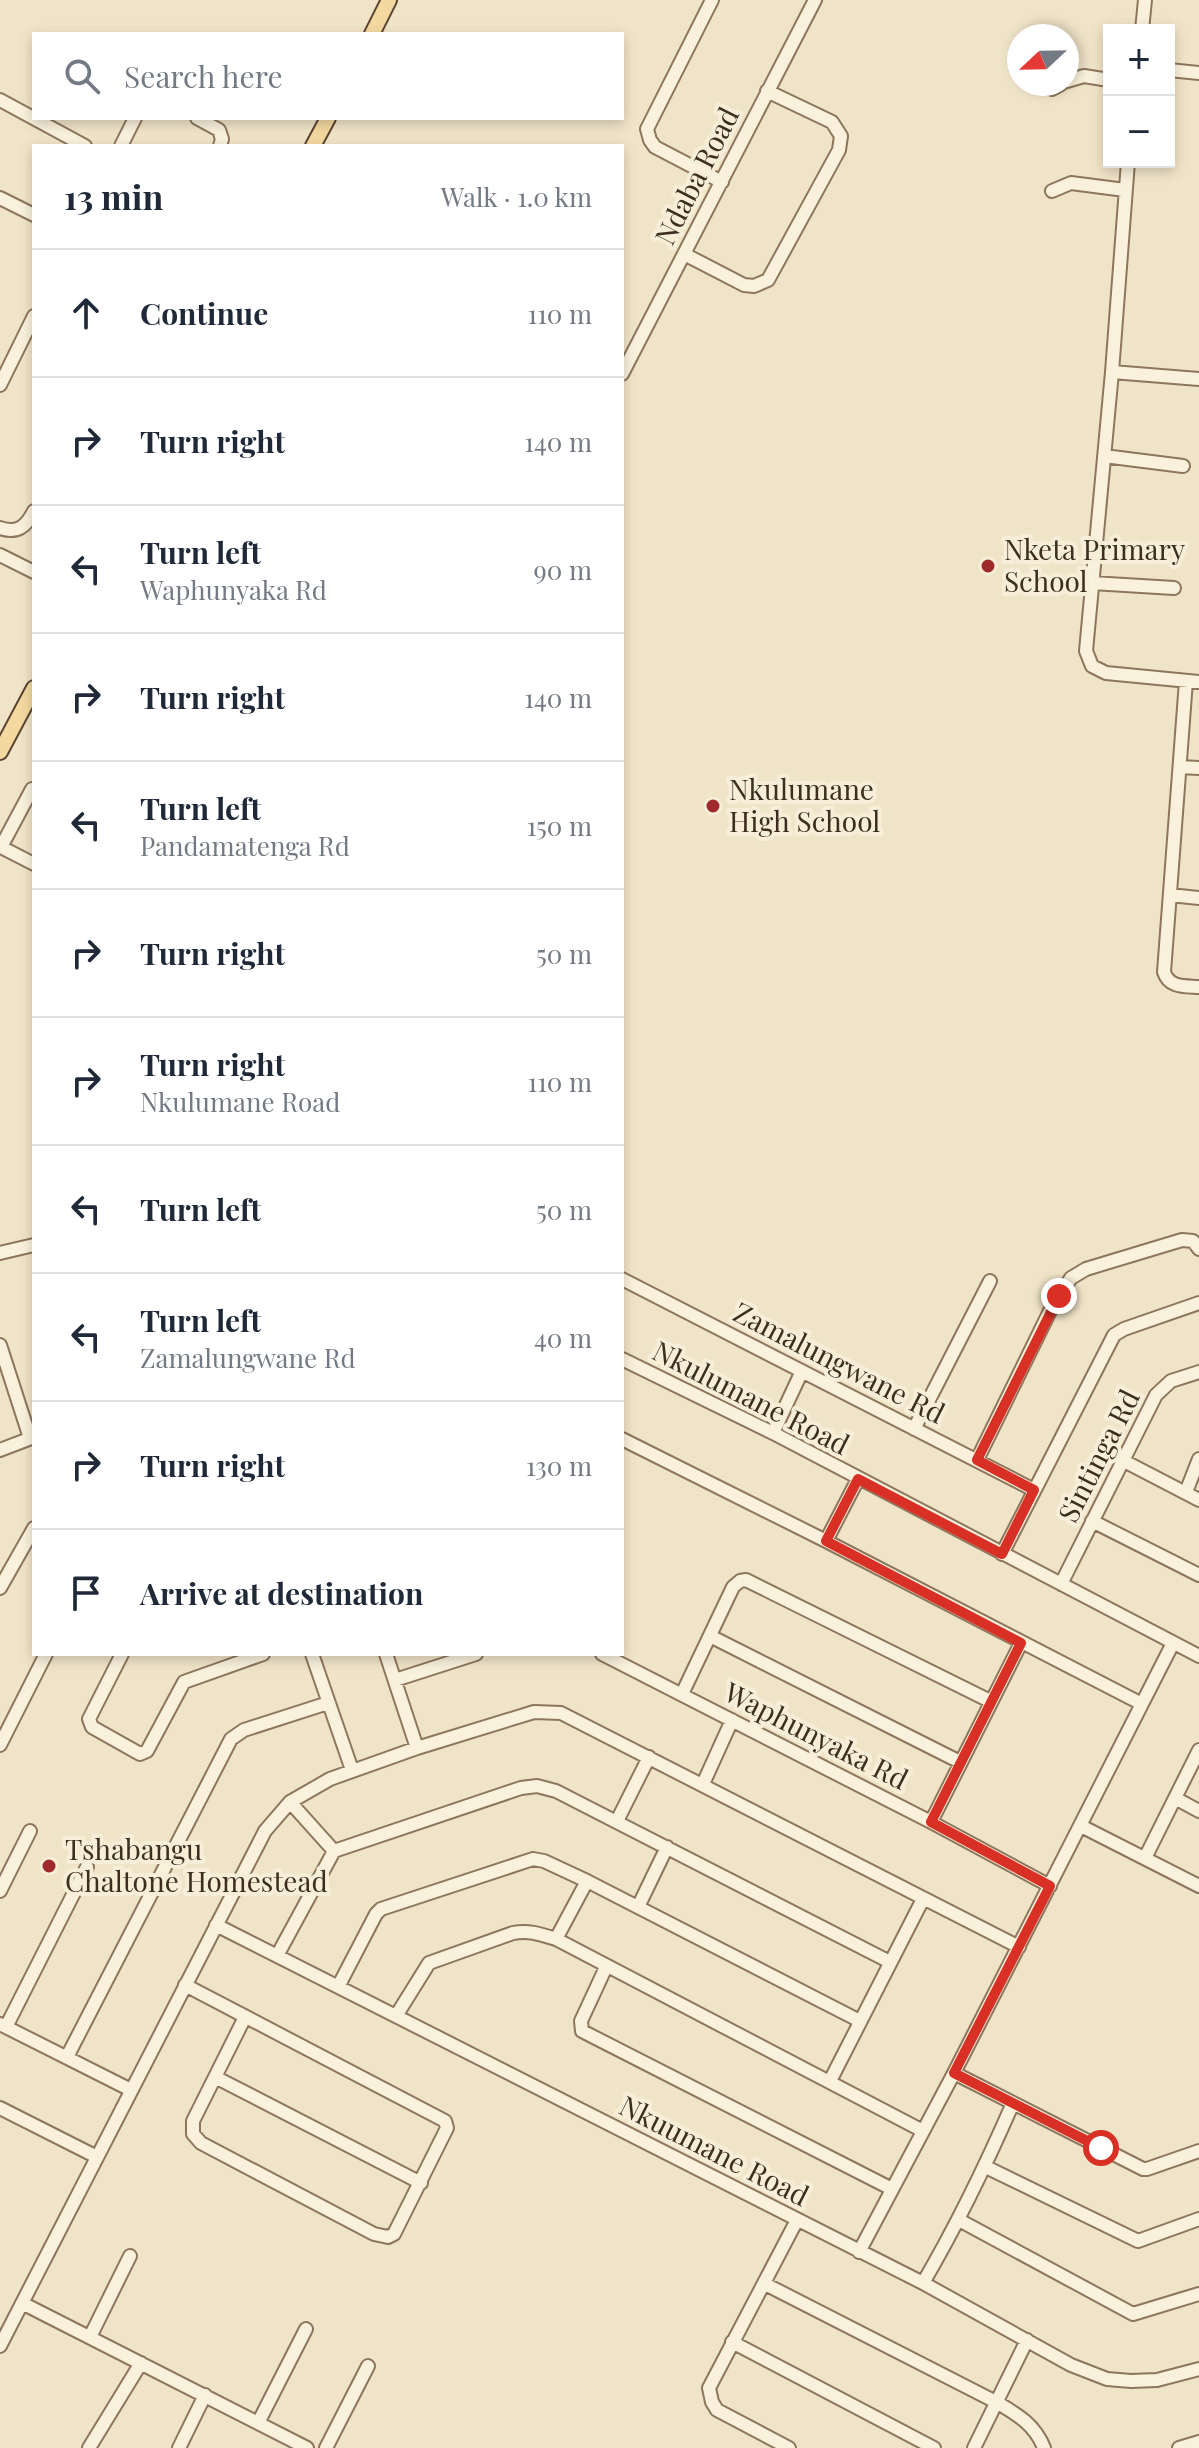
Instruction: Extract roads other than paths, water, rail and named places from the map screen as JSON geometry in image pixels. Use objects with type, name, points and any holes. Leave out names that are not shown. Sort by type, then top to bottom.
[{"type":"main road","points":[[373,32],[389,0]]},
{"type":"main road","points":[[314,144],[327,120]]},
{"type":"main road","points":[[0,752],[32,692]]},
{"type":"street","points":[[712,0],[647,129],[655,147],[722,182]]},
{"type":"street","name":"Ndaba Road","points":[[624,370],[815,0]]},
{"type":"street","points":[[1143,24],[1145,0]]},
{"type":"street","points":[[1175,71],[1199,73]]},
{"type":"street","points":[[1079,77],[1103,79]]},
{"type":"street","points":[[684,254],[744,285],[754,286],[768,280],[839,150],[841,136],[832,122],[767,91]]},
{"type":"street","points":[[0,100],[32,117]]},
{"type":"street","points":[[37,120],[81,144]]},
{"type":"street","points":[[122,144],[134,120]]},
{"type":"street","points":[[201,120],[219,130],[221,144]]},
{"type":"street","points":[[1127,168],[1086,651],[1092,666],[1106,673],[1192,681],[1180,767],[1165,978],[1173,984],[1199,987]]},
{"type":"street","points":[[1052,191],[1071,183],[1125,190]]},
{"type":"street","points":[[0,198],[32,214]]},
{"type":"street","points":[[0,385],[32,320]]},
{"type":"street","points":[[1112,372],[1199,379]]},
{"type":"street","points":[[1104,456],[1183,466]]},
{"type":"street","points":[[0,528],[18,530],[25,526],[32,514]]},
{"type":"street","points":[[0,555],[32,571]]},
{"type":"street","points":[[1092,583],[1174,588]]},
{"type":"street","points":[[1180,767],[1199,768]]},
{"type":"street","points":[[32,789],[0,847],[32,863]]},
{"type":"street","points":[[1170,895],[1199,898]]},
{"type":"street","points":[[977,1460],[1051,1309],[1071,1278],[1086,1269],[1182,1240],[1193,1241],[1199,1249]]},
{"type":"street","points":[[0,1253],[32,1245]]},
{"type":"street","name":"Zamalungwane Rd","points":[[624,1280],[1034,1490]]},
{"type":"street","points":[[914,1429],[990,1281]]},
{"type":"street","points":[[1002,1554],[1114,1335],[1199,1303]]},
{"type":"street","points":[[0,1345],[32,1438],[0,1450]]},
{"type":"street","name":"Nkulumane Road","points":[[624,1360],[773,1433],[1199,1656]]},
{"type":"street","points":[[773,1433],[802,1371]]},
{"type":"street","name":"Sintinga Rd","points":[[1061,1584],[1160,1389],[1171,1381],[1199,1372]]},
{"type":"street","points":[[624,1440],[1142,1704]]},
{"type":"street","points":[[1186,1492],[1199,1459]]},
{"type":"street","points":[[1122,1460],[1199,1500]]},
{"type":"street","points":[[826,1541],[858,1479]]},
{"type":"street","points":[[1092,1521],[1199,1575]]},
{"type":"street","points":[[0,1588],[4,1569],[32,1531]]},
{"type":"street","points":[[682,1694],[733,1587],[740,1581],[751,1581],[990,1701]]},
{"type":"street","points":[[710,1636],[960,1762]]},
{"type":"street","points":[[931,1822],[1021,1643]]},
{"type":"street","points":[[859,2252],[1019,1947],[1173,1643]]},
{"type":"street","points":[[0,1745],[45,1656]]},
{"type":"street","points":[[121,1656],[89,1723],[136,1753],[147,1751],[184,1682],[257,1656]]},
{"type":"street","points":[[313,1656],[352,1770]]},
{"type":"street","points":[[387,1656],[417,1748]]},
{"type":"street","points":[[395,1680],[460,1656]]},
{"type":"street","name":"Waphunyaka Rd","points":[[606,1656],[1050,1886]]},
{"type":"street","points":[[67,2057],[231,1739],[251,1727],[328,1703]]},
{"type":"street","points":[[0,2346],[265,1831],[290,1802],[313,1786],[352,1770],[534,1712],[552,1711],[568,1715],[1019,1947]]},
{"type":"street","points":[[703,1784],[732,1720]]},
{"type":"street","points":[[1145,1858],[1199,1750]]},
{"type":"street","points":[[617,1821],[649,1757]]},
{"type":"street","points":[[278,1954],[334,1851],[528,1787],[556,1791],[890,1962]]},
{"type":"street","points":[[1175,1798],[1199,1811]]},
{"type":"street","points":[[290,1802],[334,1851]]},
{"type":"street","points":[[1081,1826],[1199,1886]]},
{"type":"street","points":[[0,1891],[30,1831]]},
{"type":"street","points":[[638,1907],[667,1847]]},
{"type":"street","points":[[339,1985],[376,1914],[385,1907],[533,1859],[587,1881],[860,2021]]},
{"type":"street","points":[[87,1867],[3,2025],[131,2090]]},
{"type":"street","points":[[556,1939],[587,1881]]},
{"type":"street","points":[[830,2081],[923,1899]]},
{"type":"street","name":"Nkuumane Road","points":[[216,1925],[923,2283],[1071,2365],[1107,2379],[1157,2380],[1199,2369]]},
{"type":"street","points":[[396,2016],[425,1966],[433,1960],[526,1931],[556,1939],[923,2131]]},
{"type":"street","points":[[606,1967],[581,2021],[582,2031],[587,2035],[892,2189]]},
{"type":"street","points":[[185,1985],[445,2121],[447,2128],[394,2234],[388,2237],[374,2234],[197,2139],[193,2134],[193,2121],[245,2017]]},
{"type":"street","points":[[954,2073],[1143,2169],[1199,2151]]},
{"type":"street","points":[[215,2077],[421,2183]]},
{"type":"street","points":[[923,2283],[986,2167],[1013,2103]]},
{"type":"street","points":[[0,2108],[97,2157]]},
{"type":"street","points":[[986,2167],[1138,2241],[1199,2219]]},
{"type":"street","points":[[789,2448],[717,2410],[709,2388],[797,2220]]},
{"type":"street","points":[[959,2220],[1133,2314],[1199,2294]]},
{"type":"street","points":[[90,2337],[130,2256]]},
{"type":"street","points":[[765,2284],[998,2403],[1036,2430],[1044,2448]]},
{"type":"street","points":[[22,2303],[307,2448]]},
{"type":"street","points":[[258,2423],[306,2329]]},
{"type":"street","points":[[974,2448],[1027,2340]]},
{"type":"street","points":[[732,2342],[934,2448]]},
{"type":"street","points":[[89,2448],[141,2363]]},
{"type":"street","points":[[326,2448],[368,2366]]},
{"type":"street","points":[[179,2448],[205,2395]]},
{"type":"street","points":[[1179,2448],[1199,2442]]},
{"type":"place","name":"Nketa Primary School","points":[[988,566]]},
{"type":"place","name":"Nkulumane High School","points":[[713,806]]},
{"type":"place","name":"Tshabangu Chaltone Homestead","points":[[49,1866]]}]
